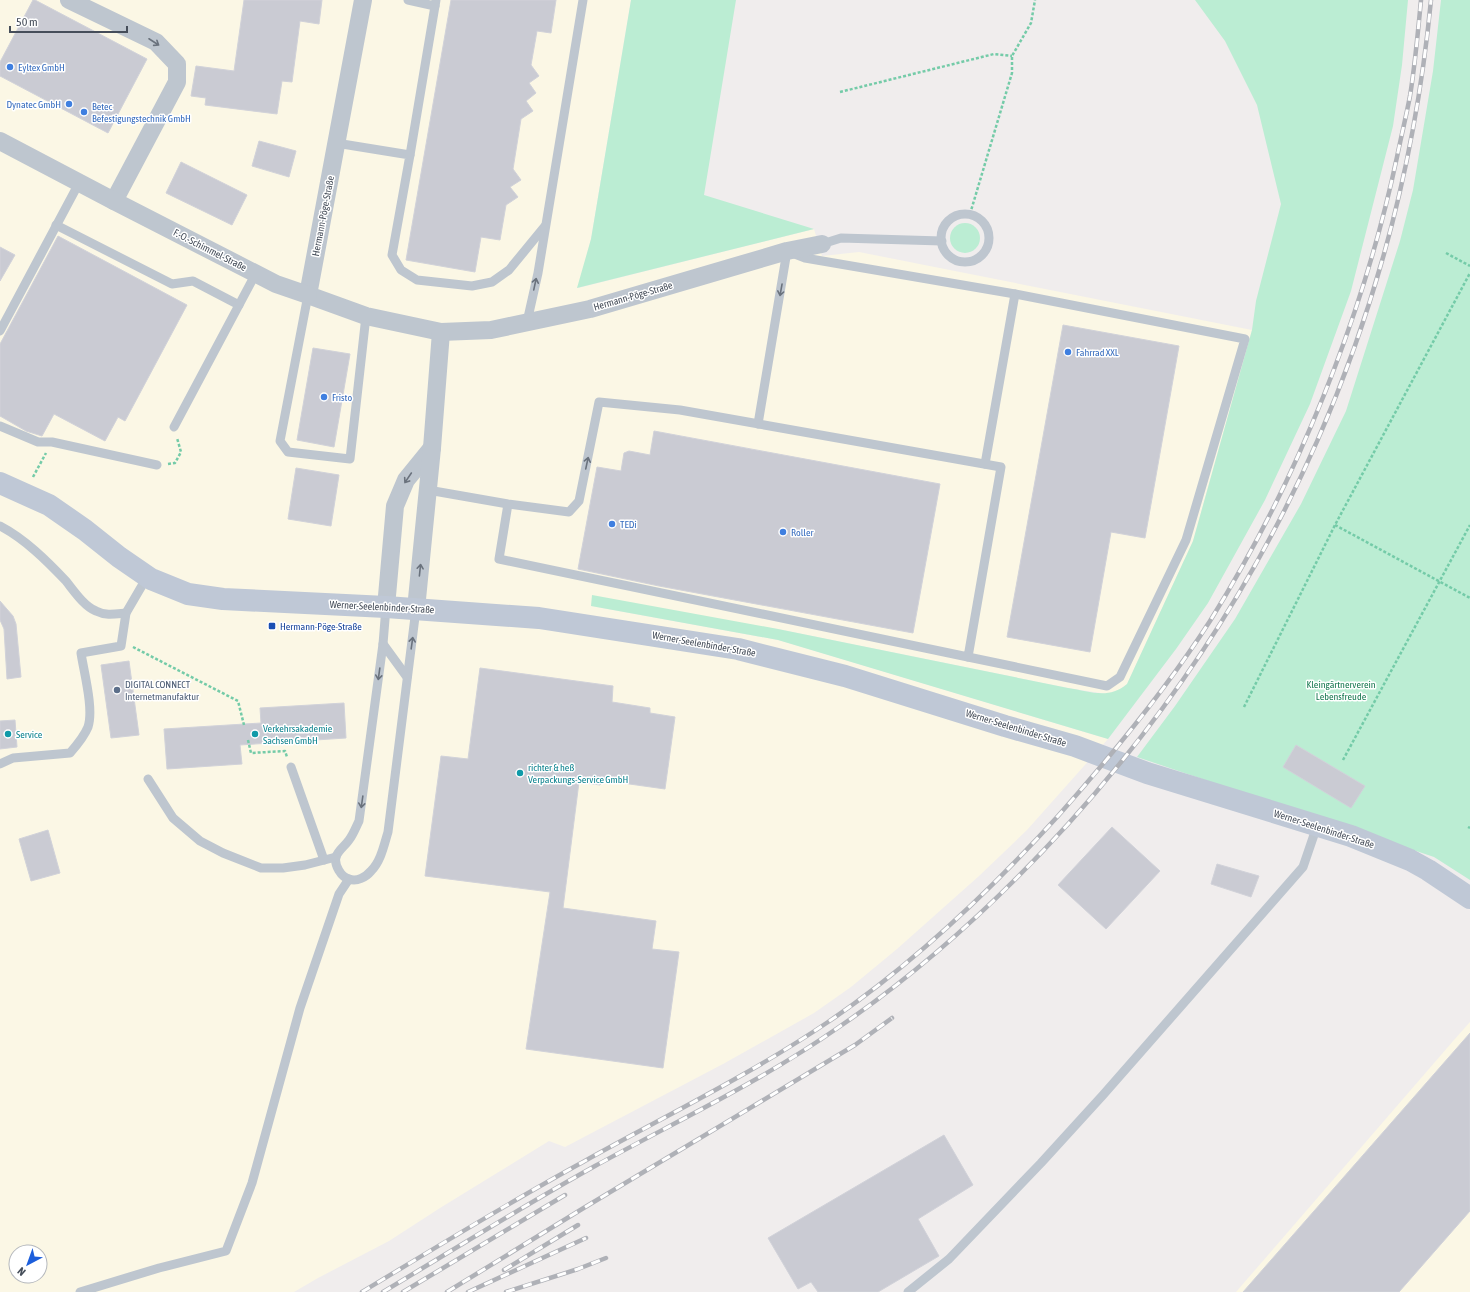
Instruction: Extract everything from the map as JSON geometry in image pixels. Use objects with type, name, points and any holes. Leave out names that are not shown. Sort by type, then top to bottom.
[{"type":"main road","name":"Werner-Seelenbinder-Straße","points":[[0,484],[49,505],[147,577],[188,594],[223,599],[386,607],[539,618],[738,649],[845,676],[1005,726],[1075,746],[1147,773],[1351,836],[1410,860],[1469,895]]},
{"type":"street","points":[[69,0],[156,42],[177,64],[177,82],[114,201]]},
{"type":"street","name":"Hermann-Pöge-Straße","points":[[363,0],[308,295],[366,316],[441,332],[491,330],[590,309],[787,251],[822,244]]},
{"type":"street","name":"F.-O.-Schimmel-Straße","points":[[0,141],[276,284],[308,295]]},
{"type":"street","points":[[416,609],[432,448],[441,332]]},
{"type":"street","points":[[386,607],[396,506],[406,480],[432,448]]},
{"type":"lane","points":[[408,0],[435,3],[392,255],[401,270],[417,280],[472,286],[492,282],[509,270],[545,226]]},
{"type":"lane","points":[[527,322],[543,241],[583,0]]},
{"type":"lane","points":[[336,143],[410,156]]},
{"type":"lane","points":[[0,331],[79,182]]},
{"type":"lane","points":[[970,214],[978,217],[984,223],[989,234],[988,245],[979,258],[963,262],[955,260],[949,255],[944,248],[942,233],[944,226],[949,220],[955,216],[970,214]]},
{"type":"lane","points":[[56,224],[172,284],[193,281],[239,305]]},
{"type":"lane","points":[[822,244],[841,238],[942,241]]},
{"type":"lane","points":[[508,504],[499,559],[1107,686],[1120,677],[1186,540],[1244,339],[1015,294],[824,262],[805,258],[787,251],[758,424]]},
{"type":"lane","points":[[174,427],[256,273]]},
{"type":"lane","points":[[985,464],[1015,294]]},
{"type":"lane","points":[[308,295],[280,441],[288,452],[350,459],[366,316]]},
{"type":"lane","points":[[428,490],[508,504],[569,512],[579,501],[599,402],[680,410],[1001,467],[968,657]]},
{"type":"lane","points":[[0,426],[38,442],[52,442],[157,465]]},
{"type":"lane","points":[[0,526],[25,543],[47,561],[82,600],[95,611],[108,615],[126,613]]},
{"type":"lane","points":[[0,764],[14,758],[70,753],[80,743],[88,727],[90,711],[81,653],[121,646],[126,613],[147,577]]},
{"type":"lane","points":[[148,779],[173,818],[200,841],[223,853],[261,868],[284,868],[305,865],[336,856],[350,840],[359,821],[383,644],[386,607]]},
{"type":"lane","points":[[336,856],[336,864],[340,872],[349,879],[360,879],[371,872],[378,863],[384,849],[388,832],[416,609]]},
{"type":"lane","points":[[383,644],[407,676]]},
{"type":"lane","points":[[291,768],[324,860]]},
{"type":"lane","points":[[908,1292],[949,1259],[1103,1095],[1303,866],[1317,826]]},
{"type":"lane","points":[[80,1292],[160,1268],[226,1251],[252,1183],[300,1008],[338,894],[349,879]]},
{"type":"path","points":[[970,214],[1012,73],[1012,56],[1030,23],[1035,0]]},
{"type":"path","points":[[840,92],[994,54],[1012,56]]},
{"type":"path","points":[[1446,253],[1470,266]]},
{"type":"path","points":[[1244,707],[1335,525],[1470,273]]},
{"type":"path","points":[[157,465],[175,463],[181,452],[174,427]]},
{"type":"path","points":[[34,476],[52,442]]},
{"type":"path","points":[[1335,525],[1470,598]]},
{"type":"path","points":[[1343,760],[1470,525]]},
{"type":"path","points":[[122,642],[238,700],[244,725]]},
{"type":"path","points":[[248,740],[251,753],[284,751],[291,768]]},
{"type":"shaded area","points":[[0,0],[631,0],[591,239],[578,288],[814,229],[822,256],[859,252],[1252,330],[1193,541],[1127,684],[1119,690],[1107,694],[1068,688],[778,629],[591,606],[778,640],[1108,739],[1027,830],[979,876],[897,949],[851,987],[814,1013],[723,1064],[565,1147],[549,1141],[389,1241],[294,1292],[0,1292]]},
{"type":"shaded area","points":[[1470,1022],[1470,1292],[1236,1292],[1454,1040]]},
{"type":"green space","points":[[631,0],[736,0],[704,195],[814,229],[577,288],[591,239]]},
{"type":"green space","points":[[1195,0],[1408,0],[1402,65],[1393,126],[1351,291],[1310,404],[1265,500],[1208,603],[1176,649],[1108,739],[778,640],[591,606],[592,595],[778,629],[1091,692],[1113,692],[1127,684],[1193,541],[1252,330],[1256,301],[1281,204],[1257,105],[1225,41]]},
{"type":"green space","name":"Kleingärtnerverein Lebensfreude","points":[[1441,0],[1470,0],[1470,880],[1434,857],[1137,757],[1175,706],[1235,619],[1301,504],[1346,411],[1400,241],[1413,190],[1433,71]]},
{"type":"green space","points":[[965,223],[976,227],[980,238],[976,249],[965,253],[954,249],[950,238],[954,227]]},
{"type":"building","points":[[33,0],[147,59],[108,133],[0,76],[0,62]]},
{"type":"building","points":[[244,0],[322,0],[319,24],[300,21],[292,82],[282,81],[277,114],[205,105],[206,98],[191,96],[196,66],[234,71]]},
{"type":"building","points":[[451,0],[556,0],[551,33],[537,31],[531,65],[539,76],[529,83],[536,93],[526,101],[533,111],[521,119],[513,169],[521,180],[510,187],[518,197],[506,205],[500,240],[481,237],[475,272],[406,260]]},
{"type":"building","points":[[259,141],[296,151],[289,177],[252,166]]},
{"type":"building","points":[[181,162],[247,195],[232,225],[166,193]]},
{"type":"building","points":[[58,236],[187,305],[125,421],[118,417],[105,441],[54,414],[42,436],[26,431],[0,416],[0,344]]},
{"type":"building","points":[[0,247],[15,255],[0,281]]},
{"type":"building","points":[[1063,325],[1179,346],[1145,538],[1111,532],[1090,652],[1007,637]]},
{"type":"building","name":"Fristo","points":[[313,348],[350,354],[334,447],[297,440]]},
{"type":"building","name":"Roller","points":[[654,431],[940,484],[913,633],[659,586],[578,569],[597,467],[621,471],[624,453],[629,451],[650,455]]},
{"type":"building","points":[[296,468],[339,475],[331,526],[288,519]]},
{"type":"building","points":[[0,601],[13,616],[16,624],[21,677],[7,679],[4,629],[0,620]]},
{"type":"building","points":[[129,661],[139,735],[111,738],[101,665]]},
{"type":"building","points":[[480,668],[613,686],[612,702],[650,708],[650,713],[675,717],[665,789],[601,780],[600,785],[579,782],[563,908],[656,921],[652,949],[679,952],[663,1068],[526,1049],[550,892],[425,876],[441,756],[468,759]]},
{"type":"building","name":"Verkehrsakademie Sachsen GmbH","points":[[344,703],[346,738],[240,745],[242,764],[167,769],[164,729],[261,723],[260,708]]},
{"type":"building","name":"Service","points":[[15,720],[17,747],[0,749],[0,721]]},
{"type":"building","points":[[1296,745],[1365,786],[1351,808],[1283,767]]},
{"type":"building","points":[[1112,827],[1160,871],[1106,929],[1058,885]]},
{"type":"building","points":[[48,830],[60,873],[31,881],[19,839]]},
{"type":"building","points":[[1217,864],[1259,876],[1251,897],[1211,884]]},
{"type":"building","points":[[1470,1033],[1470,1211],[1399,1292],[1243,1292]]},
{"type":"building","points":[[944,1135],[973,1185],[918,1219],[939,1256],[878,1292],[818,1292],[811,1282],[798,1289],[768,1238]]},
{"type":"railway","points":[[362,1292],[527,1193],[768,1060],[828,1022],[859,1000],[920,952],[1005,872],[1058,816],[1118,746],[1175,672],[1210,621],[1250,553],[1277,500],[1321,403],[1351,323],[1387,199],[1410,96],[1421,0]]},
{"type":"railway","points":[[383,1292],[568,1181],[750,1083],[810,1047],[870,1005],[960,932],[1016,879],[1069,823],[1143,734],[1210,640],[1267,543],[1317,441],[1358,336],[1391,227],[1415,115],[1431,0]]},
{"type":"railway","points":[[447,1292],[855,1045],[892,1018]]},
{"type":"railway","points":[[403,1292],[565,1195]]},
{"type":"railway","points":[[504,1270],[578,1225]]},
{"type":"railway","points":[[468,1292],[586,1238]]},
{"type":"railway","points":[[506,1292],[578,1269],[606,1258]]},
{"type":"place","name":"Eyltex GmbH","points":[[10,67]]},
{"type":"place","name":"Dynatec GmbH","points":[[69,104]]},
{"type":"place","name":"Betec Befestigungstechnik GmbH","points":[[84,112]]},
{"type":"place","name":"Fahrrad XXL","points":[[1068,352]]},
{"type":"place","name":"Fristo","points":[[324,397]]},
{"type":"place","name":"TEDi","points":[[612,524]]},
{"type":"place","name":"Roller","points":[[783,532]]},
{"type":"place","name":"Hermann-Pöge-Straße","points":[[272,626]]},
{"type":"place","name":"DIGITAL CONNECT Internetmanufaktur","points":[[117,690]]},
{"type":"place","name":"Service","points":[[8,734]]},
{"type":"place","name":"Verkehrsakademie Sachsen GmbH","points":[[255,734]]},
{"type":"place","name":"richter & heß Verpackungs-Service GmbH","points":[[520,773]]}]
